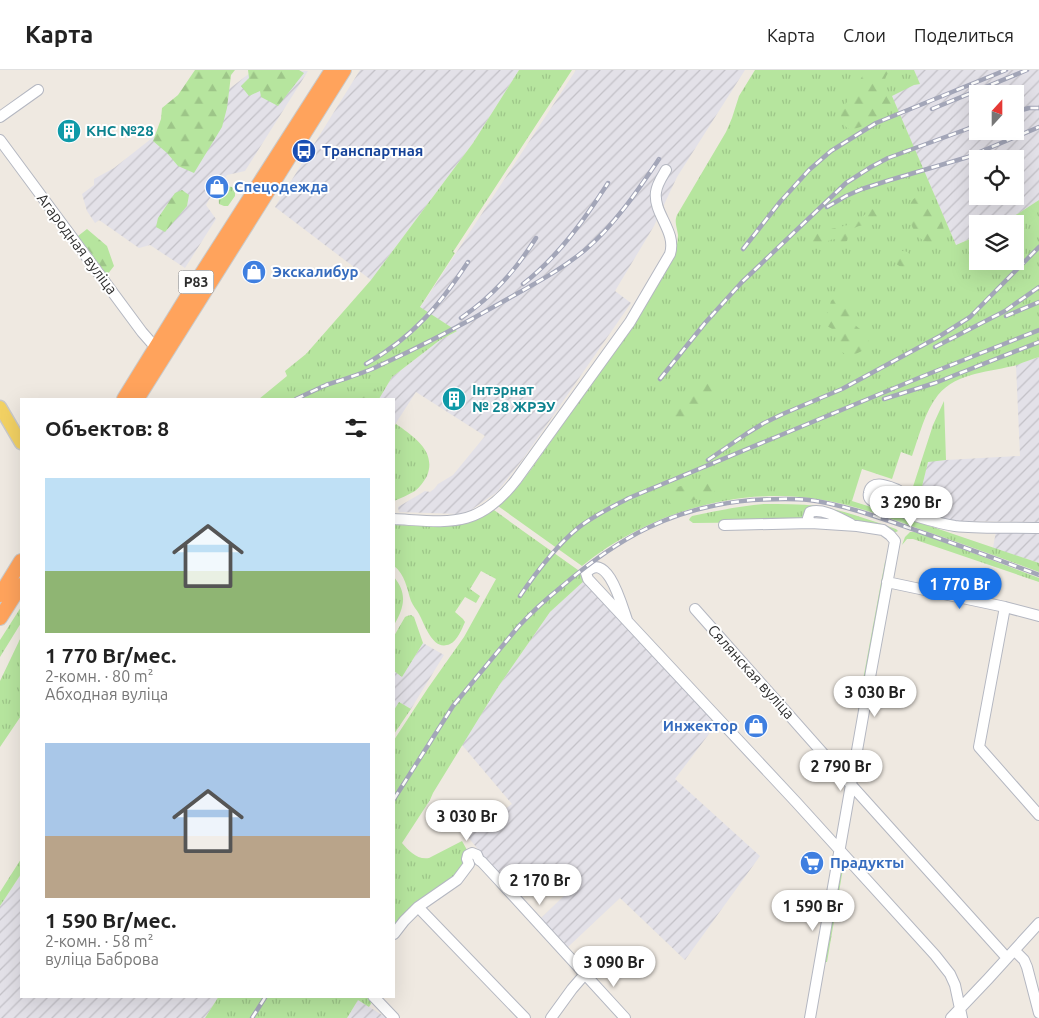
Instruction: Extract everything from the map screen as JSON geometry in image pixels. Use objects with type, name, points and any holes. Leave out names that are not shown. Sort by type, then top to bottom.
[{"type":"highway","name":"Р83","points":[[125,398],[332,70]]},
{"type":"highway","name":"Р83","points":[[138,398],[344,70]]},
{"type":"highway","points":[[0,595],[20,563]]},
{"type":"highway","points":[[0,618],[20,587]]},
{"type":"main road","points":[[0,407],[20,441]]},
{"type":"street","points":[[0,117],[38,90]]},
{"type":"street","name":"Агародная вуліца","points":[[0,140],[156,348]]},
{"type":"street","points":[[395,519],[450,521],[469,518],[493,505],[516,480],[630,322],[667,260],[672,248],[671,236],[656,199],[658,185],[666,170]]},
{"type":"street","points":[[892,508],[898,490],[888,486],[878,485],[872,487],[869,493],[872,501],[892,508],[940,523],[956,526],[1039,528]]},
{"type":"street","points":[[724,525],[811,523],[857,526],[883,530],[895,541],[810,1018]]},
{"type":"street","points":[[627,620],[608,575],[596,566],[591,568],[586,573],[586,577],[840,849],[942,963],[955,985],[962,1018]]},
{"type":"street","points":[[887,582],[1039,616]]},
{"type":"street","points":[[1005,607],[979,747],[1039,815]]},
{"type":"street","name":"Сялянская вуліца","points":[[695,609],[851,784],[1011,954],[1024,960],[1039,1013]]},
{"type":"street","points":[[395,933],[418,907],[457,880],[474,862],[483,863],[625,1018]]},
{"type":"street","points":[[418,907],[525,1018]]},
{"type":"street","points":[[951,1018],[1039,923]]},
{"type":"street","points":[[551,1018],[585,974]]},
{"type":"street","points":[[375,998],[394,1018]]},
{"type":"shaded area","points":[[254,70],[308,71],[245,171],[227,175],[218,193],[214,191],[206,205],[216,219],[185,268],[150,245],[139,248],[99,220],[95,223],[87,211],[82,194],[94,185],[94,179],[114,168],[161,131],[166,137]]},
{"type":"shaded area","points":[[360,70],[519,70],[473,143],[371,280],[275,207]]},
{"type":"shaded area","points":[[576,70],[745,70],[677,177],[654,226],[615,291],[631,303],[523,459],[497,492],[471,510],[459,514],[399,512],[398,507],[425,491],[430,492],[438,484],[453,475],[485,436],[416,392],[395,424],[395,398],[380,398],[392,377],[440,340],[457,331],[420,308]]},
{"type":"shaded area","points":[[892,70],[1039,70],[1039,200],[1016,215],[969,215],[969,239],[956,245],[885,81]]},
{"type":"shaded area","points":[[1039,357],[1039,522],[954,521],[916,511],[928,461],[1020,456],[1016,365]]},
{"type":"shaded area","points":[[996,531],[1039,533],[1039,563],[993,548]]},
{"type":"shaded area","points":[[585,580],[718,722],[675,779],[760,856],[685,960],[620,898],[568,947],[541,918],[569,891],[543,865],[516,891],[467,836],[512,804],[462,745],[498,687],[550,612]]},
{"type":"shaded area","points":[[423,643],[444,655],[411,709],[399,702],[395,708],[395,672],[402,677]]},
{"type":"shaded area","points":[[20,876],[20,998],[218,998],[205,1018],[0,1018],[0,906]]},
{"type":"shaded area","points":[[358,1000],[387,1018],[347,1018]]},
{"type":"green space","points":[[195,70],[235,70],[231,75],[227,108],[222,127],[194,173],[178,166],[153,141],[161,119],[162,108],[178,95]]},
{"type":"green space","points":[[248,70],[299,70],[304,73],[278,106],[261,97],[260,91],[249,96],[241,86],[249,78]]},
{"type":"green space","points":[[519,70],[572,70],[453,252],[455,253],[420,307],[457,331],[440,340],[392,377],[380,398],[260,398],[287,376],[285,371],[306,354],[371,280],[473,143]]},
{"type":"green space","points":[[755,70],[914,70],[920,84],[892,96],[956,245],[969,239],[969,270],[1024,270],[1024,215],[1016,215],[1039,200],[1039,357],[1017,365],[964,377],[946,387],[929,408],[912,456],[901,452],[892,479],[862,469],[852,501],[1039,563],[1039,572],[862,509],[823,500],[791,496],[727,500],[665,518],[635,531],[608,547],[582,566],[498,506],[517,488],[532,468],[623,339],[673,256],[678,241],[677,215],[726,132],[739,96]]},
{"type":"green space","points":[[866,70],[890,70],[886,77],[885,85],[891,106],[880,117],[863,126],[849,129],[842,122],[841,112]]},
{"type":"green space","points":[[226,186],[232,187],[235,190],[235,196],[228,206],[224,206],[219,204],[219,199],[221,192]]},
{"type":"green space","points":[[182,190],[189,195],[187,206],[165,232],[156,227],[158,218],[175,193]]},
{"type":"green space","points":[[920,195],[930,200],[941,220],[944,233],[937,241],[929,243],[922,240],[912,225],[909,216],[910,207],[913,200]]},
{"type":"green space","points":[[871,209],[875,210],[878,214],[877,222],[858,226],[852,230],[847,241],[842,242],[833,239],[818,245],[813,242],[813,235],[817,231],[852,224]]},
{"type":"green space","points":[[87,229],[107,246],[114,266],[107,275],[78,236]]},
{"type":"green space","points":[[903,251],[911,259],[903,267],[895,259]]},
{"type":"green space","points":[[838,295],[845,295],[855,305],[857,312],[854,324],[864,332],[868,339],[865,348],[856,354],[848,355],[842,352],[834,331],[823,324],[822,321],[828,312],[831,301]]},
{"type":"green space","points":[[704,381],[712,382],[718,386],[722,391],[719,397],[708,401],[701,409],[691,410],[687,421],[677,422],[674,410],[680,395],[691,386]]},
{"type":"green space","points":[[366,384],[375,388],[377,393],[375,398],[339,398],[353,394]]},
{"type":"green space","points":[[944,401],[946,460],[928,462],[916,511],[910,507],[909,499],[933,425]]},
{"type":"green space","points":[[395,425],[422,445],[429,459],[429,467],[427,476],[415,491],[395,501]]},
{"type":"green space","points":[[706,478],[716,484],[717,488],[715,491],[708,496],[680,507],[670,504],[668,500],[675,488],[694,484]]},
{"type":"green space","points":[[764,504],[798,504],[838,510],[898,531],[891,532],[825,511],[801,522],[693,523],[689,520],[692,516]]},
{"type":"green space","points":[[494,510],[578,570],[585,580],[550,612],[498,687],[402,843],[407,849],[421,858],[429,858],[462,841],[467,850],[463,865],[458,873],[395,925],[395,738],[464,637],[496,579],[481,571],[470,589],[480,596],[476,603],[465,597],[455,612],[465,622],[459,634],[450,644],[439,644],[430,636],[411,601],[403,577],[395,567],[395,525],[425,526],[478,518]]},
{"type":"green space","points":[[910,532],[936,539],[1039,578],[1039,582],[913,539],[907,539],[902,545],[905,537]]},
{"type":"green space","points":[[889,553],[865,685],[862,685],[885,562]]},
{"type":"green space","points":[[395,578],[403,595],[400,613],[395,623]]},
{"type":"green space","points":[[20,609],[20,625],[0,657],[0,640]]},
{"type":"green space","points":[[411,615],[414,617],[423,643],[402,677],[395,672],[395,634],[405,617]]},
{"type":"green space","points":[[20,639],[20,717],[0,747],[0,681]]},
{"type":"green space","points":[[399,702],[411,709],[395,733],[395,708]]},
{"type":"green space","points":[[20,861],[20,876],[0,906],[0,892]]},
{"type":"green space","points":[[842,861],[844,863],[827,962],[824,962]]},
{"type":"green space","points":[[218,998],[369,998],[372,1002],[369,1007],[358,1000],[347,1018],[205,1018]]},
{"type":"railway","points":[[743,249],[780,202],[809,170],[831,151],[876,123],[1006,70]]},
{"type":"railway","points":[[932,109],[1027,70]]},
{"type":"railway","points":[[1024,109],[1039,108]]},
{"type":"railway","points":[[827,207],[862,189],[968,157],[1039,127]]},
{"type":"railway","points":[[660,379],[705,323],[742,282],[846,183],[888,158],[969,128]]},
{"type":"railway","points":[[321,387],[372,369],[424,344],[494,307],[567,263],[585,250],[606,230],[643,183],[659,159]]},
{"type":"railway","points":[[523,284],[548,262],[570,237],[608,183]]},
{"type":"railway","points":[[461,318],[503,282],[536,238]]},
{"type":"railway","points":[[708,460],[764,423],[842,389],[940,336],[970,317],[1039,247]]},
{"type":"railway","points":[[366,364],[398,343],[424,319],[446,293],[468,262]]},
{"type":"railway","points":[[935,347],[1005,311],[1039,287]]},
{"type":"railway","points":[[1006,316],[1039,302]]},
{"type":"railway","points":[[520,596],[547,560],[570,535],[590,520],[629,498],[1039,330]]},
{"type":"railway","points":[[884,399],[935,383],[1039,342]]},
{"type":"railway","points":[[298,398],[328,384]]},
{"type":"railway","points":[[395,797],[453,706],[518,627],[554,593],[604,554],[648,528],[672,517],[723,504],[752,500],[809,500],[837,505],[878,517],[1039,575]]},
{"type":"railway","points":[[252,1018],[265,998]]},
{"type":"place","name":"КНС №28","points":[[69,131]]},
{"type":"place","name":"Транспартная","points":[[304,151]]},
{"type":"place","name":"Спецодежда","points":[[217,187]]},
{"type":"place","name":"Экскалибур","points":[[254,272]]},
{"type":"place","name":"Інтэрнат № 28 ЖРЭУ","points":[[454,399]]},
{"type":"place","name":"Инжектор","points":[[756,726]]},
{"type":"place","name":"Прадукты","points":[[812,863]]}]
